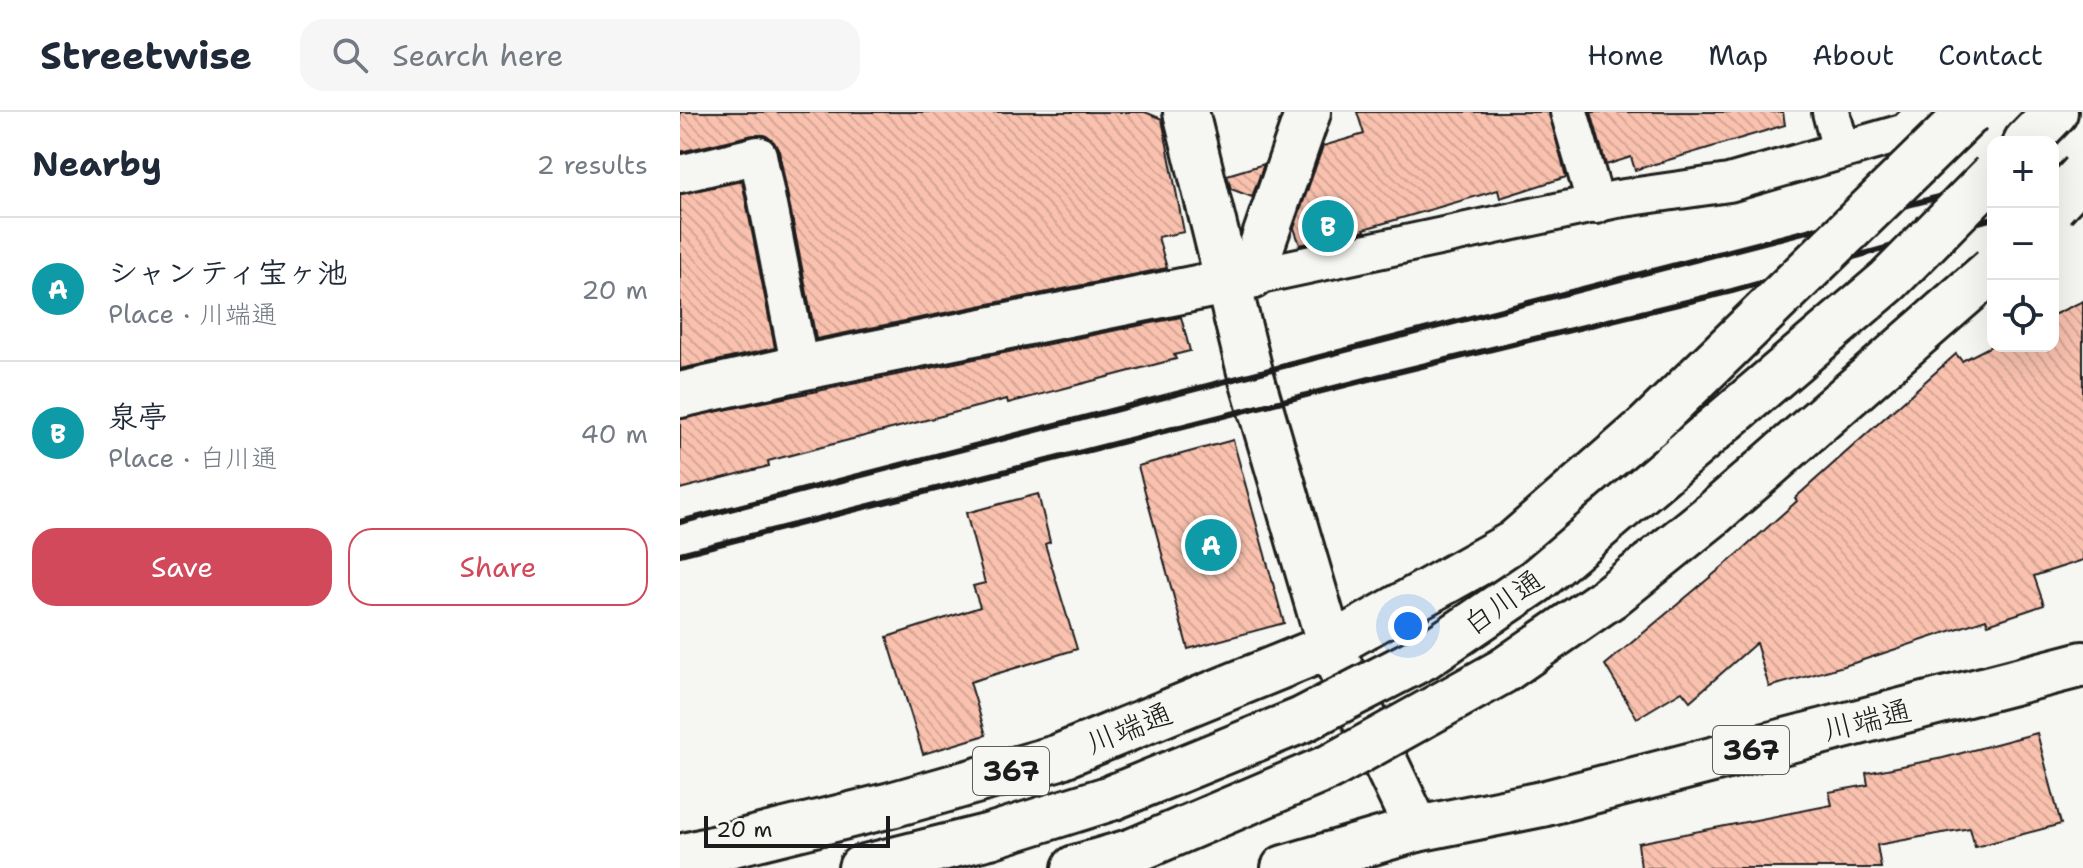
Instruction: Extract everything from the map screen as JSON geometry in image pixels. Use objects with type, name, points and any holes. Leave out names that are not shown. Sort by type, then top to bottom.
[{"type":"main road","points":[[1186,112],[1240,280],[1251,376],[1330,646],[1417,829]]},
{"type":"main road","points":[[1240,280],[1308,112]]},
{"type":"main road","name":"川端通","points":[[680,857],[891,805],[1056,758],[1330,646],[1514,543],[1647,427],[1970,112]]},
{"type":"main road","points":[[2032,136],[2055,112]]},
{"type":"main road","points":[[2059,200],[2083,174]]},
{"type":"main road","name":"白川通","points":[[861,868],[990,836],[1111,798],[1302,720],[1424,657],[1536,581],[1888,281],[1987,181]]},
{"type":"main road","name":"白川通","points":[[1075,868],[1133,851],[1330,767],[1503,671],[1610,597],[1713,514],[1987,274]]},
{"type":"main road","points":[[680,395],[1240,280]]},
{"type":"main road","name":"川端通","points":[[1308,865],[1417,829],[1542,804],[2083,664]]},
{"type":"lane","points":[[1569,112],[1596,205]]},
{"type":"lane","points":[[1831,112],[1841,150]]},
{"type":"lane","points":[[1240,280],[1617,199],[1729,183],[1906,132],[1926,112]]},
{"type":"lane","points":[[680,174],[758,155],[800,368]]},
{"type":"building","points":[[680,112],[1145,112],[1162,119],[1184,232],[1158,237],[1167,268],[816,339],[779,151],[774,142],[765,135],[753,135],[680,152]]},
{"type":"building","points":[[1357,112],[1549,112],[1566,177],[1500,198],[1498,190],[1365,231],[1300,245],[1294,228],[1323,146],[1364,134]]},
{"type":"building","points":[[1591,112],[1783,112],[1785,125],[1635,170],[1631,157],[1606,165]]},
{"type":"building","points":[[1264,164],[1252,197],[1231,189],[1227,175]]},
{"type":"building","points":[[742,181],[775,348],[680,369],[680,194]]},
{"type":"building","points":[[2083,301],[2083,560],[2034,576],[2044,605],[1988,624],[1986,619],[1854,663],[1769,687],[1756,643],[1690,701],[1682,691],[1637,718],[1605,665],[1739,553],[1797,501],[1795,498],[1956,354],[1962,361],[1987,348],[1987,352],[2059,352],[2059,312]]},
{"type":"building","points":[[1181,317],[1190,351],[1174,355],[1176,359],[768,461],[769,466],[680,489],[680,419]]},
{"type":"building","points":[[1233,440],[1284,623],[1188,649],[1138,466]]},
{"type":"building","points":[[1038,494],[1050,542],[1045,544],[1077,649],[970,682],[986,735],[923,754],[887,637],[980,607],[973,586],[985,583],[966,513]]},
{"type":"building","points":[[2037,733],[2061,824],[1975,847],[1970,828],[1877,845],[1881,868],[1641,868],[1638,843],[1832,805],[1829,792],[1868,785],[1866,773],[1943,758]]},
{"type":"railway","points":[[2059,166],[2083,160]]},
{"type":"railway","points":[[680,522],[1987,185]]},
{"type":"railway","points":[[2059,200],[2083,193]]},
{"type":"railway","points":[[680,554],[1385,375],[1732,291],[1987,220]]},
{"type":"place","name":"泉亭","points":[[1328,226]]},
{"type":"place","name":"シャンティ宝ヶ池","points":[[1211,545]]}]
